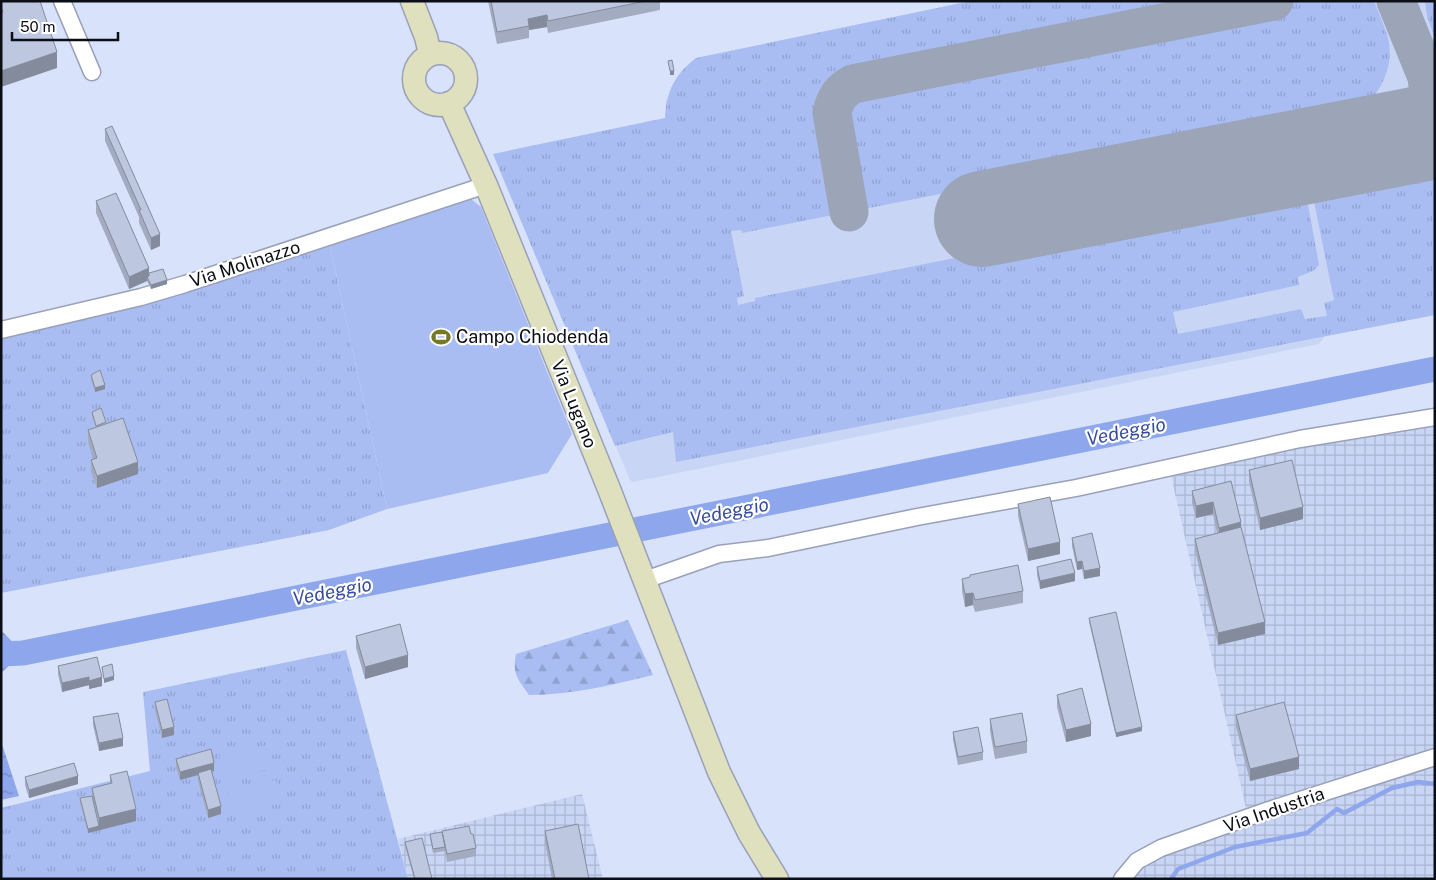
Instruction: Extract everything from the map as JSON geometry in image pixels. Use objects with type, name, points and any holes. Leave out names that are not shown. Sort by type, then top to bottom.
[{"type":"main road","points":[[412,1],[426,37],[430,54]]},
{"type":"main road","points":[[448,53],[462,64],[466,73],[466,80],[461,94],[449,103],[441,105],[424,99],[414,84],[417,66],[422,59],[430,54],[448,53]]},
{"type":"main road","name":"Via Lugano","points":[[449,103],[486,185],[609,489],[719,772],[749,833],[777,879]]},
{"type":"street","points":[[62,1],[92,72]]},
{"type":"street","name":"Via Molinazzo","points":[[1,330],[141,297],[185,284],[486,185]]},
{"type":"street","points":[[643,574],[719,554],[768,548],[917,517],[1076,488],[1300,439],[1435,417]]},
{"type":"street","name":"Via Industria","points":[[1122,879],[1137,861],[1161,848],[1268,810],[1435,757]]},
{"type":"shaded area","points":[[971,1],[1435,1],[1435,315],[1325,336],[1319,344],[633,482],[630,480],[493,154],[665,118],[666,102],[672,86],[681,71],[696,58]]},
{"type":"shaded area","points":[[1435,417],[1435,879],[1122,879],[1137,861],[1248,817],[1169,467]]},
{"type":"shaded area","points":[[582,794],[603,879],[408,879],[398,839]]},
{"type":"green space","points":[[971,1],[1374,1],[1388,38],[1390,56],[1386,75],[1377,92],[1362,106],[1343,115],[742,233],[741,230],[731,231],[744,296],[737,298],[738,305],[755,301],[755,298],[1305,188],[1319,265],[1313,271],[1298,277],[1299,285],[1173,312],[1178,334],[1301,309],[1305,319],[1327,316],[1324,303],[1334,300],[1311,187],[1435,162],[1435,315],[676,462],[673,432],[615,446],[493,154],[665,118],[673,84],[682,71],[696,58]]},
{"type":"green space","points":[[1425,1],[1435,1],[1435,39],[1427,16]]},
{"type":"green space","name":"Campo Chiodenda","points":[[471,199],[481,207],[572,434],[548,473],[387,509],[329,241]]},
{"type":"green space","points":[[329,241],[387,509],[329,530],[1,593],[1,336],[288,256],[291,258],[311,252]]},
{"type":"green space","points":[[628,620],[653,675],[592,689],[545,695],[529,695],[519,680],[515,672],[516,654]]},
{"type":"green space","points":[[346,650],[408,879],[1,879],[1,808],[150,771],[143,692]]},
{"type":"green space","points":[[268,745],[273,768],[224,780],[219,756]]},
{"type":"green space","points":[[276,780],[282,803],[233,815],[227,792]]},
{"type":"water","points":[[1,630],[23,653],[1,673]]},
{"type":"water","points":[[1,741],[19,796],[1,800]]},
{"type":"building","points":[[1,1],[40,1],[57,52],[1,71],[1,13],[3,12]]},
{"type":"building","points":[[491,1],[646,1],[548,21],[547,15],[528,19],[529,26],[497,32]]},
{"type":"building","points":[[672,60],[674,71],[670,71],[668,61]]},
{"type":"building","points":[[112,126],[160,234],[151,238],[139,210],[141,210],[105,129]]},
{"type":"building","points":[[116,193],[149,268],[129,277],[96,201]]},
{"type":"building","points":[[163,269],[167,280],[151,285],[147,277],[149,273]]},
{"type":"building","points":[[100,370],[105,385],[95,388],[91,375]]},
{"type":"building","points":[[101,408],[106,422],[96,426],[92,412]]},
{"type":"building","points":[[123,418],[138,462],[97,476],[91,460],[97,458],[88,430]]},
{"type":"building","points":[[1292,460],[1303,507],[1260,518],[1249,470]]},
{"type":"building","points":[[1231,481],[1241,522],[1219,528],[1213,502],[1196,506],[1192,491]]},
{"type":"building","points":[[1050,497],[1060,542],[1028,549],[1018,504]]},
{"type":"building","points":[[1241,527],[1265,622],[1218,633],[1195,539]]},
{"type":"building","points":[[1092,533],[1100,568],[1084,571],[1082,561],[1077,562],[1072,538]]},
{"type":"building","points":[[1071,559],[1075,573],[1040,581],[1037,567]]},
{"type":"building","points":[[1018,565],[1023,591],[975,600],[973,593],[965,594],[962,579],[970,577],[970,575]]},
{"type":"building","points":[[1116,612],[1142,727],[1116,733],[1089,618]]},
{"type":"building","points":[[400,624],[408,655],[365,667],[356,636]]},
{"type":"building","points":[[97,657],[102,677],[89,681],[89,677],[62,683],[58,666]]},
{"type":"building","points":[[112,664],[114,676],[104,679],[102,667]]},
{"type":"building","points":[[1082,688],[1091,724],[1066,730],[1057,695]]},
{"type":"building","points":[[167,699],[174,727],[162,730],[155,702]]},
{"type":"building","points":[[1284,702],[1299,757],[1250,769],[1236,715]]},
{"type":"building","points":[[118,713],[123,738],[99,743],[93,717]]},
{"type":"building","points":[[1022,713],[1027,741],[995,747],[990,719]]},
{"type":"building","points":[[978,727],[983,752],[958,757],[953,732]]},
{"type":"building","points":[[211,749],[214,763],[180,772],[176,759]]},
{"type":"building","points":[[74,763],[78,776],[29,790],[25,777]]},
{"type":"building","points":[[211,769],[221,806],[208,810],[198,773]]},
{"type":"building","points":[[127,771],[136,809],[99,818],[92,788],[112,783],[110,775]]},
{"type":"building","points":[[92,796],[99,826],[88,829],[80,798]]},
{"type":"building","points":[[578,824],[589,879],[555,879],[545,831]]},
{"type":"building","points":[[469,826],[476,848],[447,854],[442,831]]},
{"type":"building","points":[[442,832],[445,847],[433,849],[430,834]]},
{"type":"building","points":[[422,838],[432,879],[415,879],[405,842]]},
{"type":"waterway","name":"Vedeggio","points":[[1,654],[23,653],[1435,369]]},
{"type":"waterway","points":[[1171,879],[1178,869],[1235,847],[1307,833],[1337,809],[1344,813],[1392,788],[1418,782],[1435,784]]},
{"type":"taxiway","points":[[849,212],[832,113],[839,96],[853,84],[1274,1]]},
{"type":"taxiway","points":[[1396,1],[1427,77]]},
{"type":"taxiway","points":[[1345,148],[1391,136],[1416,122],[1424,111],[1428,96],[1427,77],[1435,95]]},
{"type":"runway","points":[[982,219],[1435,131]]},
{"type":"place","name":"Campo Chiodenda","points":[[441,337]]}]
